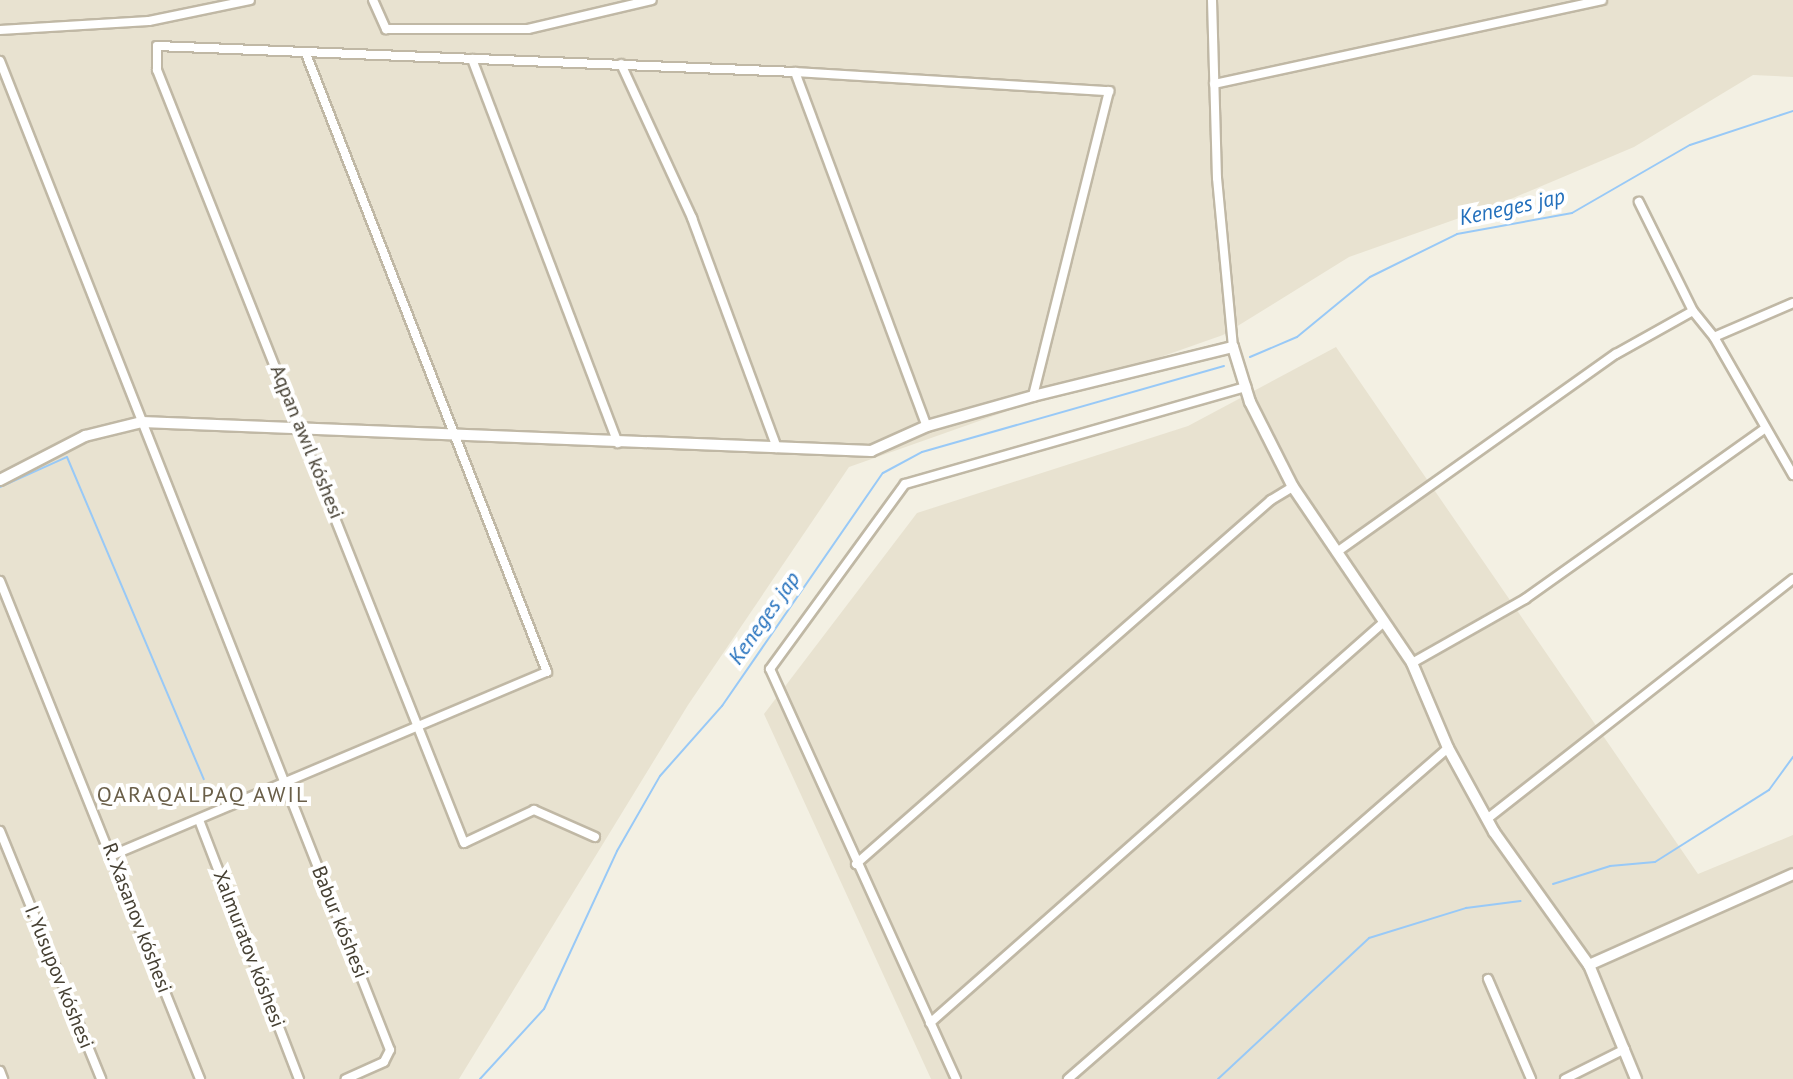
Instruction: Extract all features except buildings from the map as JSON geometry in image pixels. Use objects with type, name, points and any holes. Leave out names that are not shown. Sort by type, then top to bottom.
[{"type":"street","points":[[0,30],[149,21],[250,0]]},
{"type":"street","points":[[373,0],[386,29],[528,29],[652,0]]},
{"type":"street","points":[[1212,0],[1217,178],[1233,347],[1246,387],[1293,487],[1412,663],[1448,748],[1487,819],[1589,965],[1636,1079]]},
{"type":"street","points":[[1214,84],[1602,0]]},
{"type":"street","name":"Aqpan awıl kóshesi","points":[[306,54],[157,46],[157,70],[302,427],[462,839],[469,845],[534,810],[595,837]]},
{"type":"street","points":[[113,855],[284,781],[545,676],[542,649],[453,438],[306,54],[795,72],[1109,91],[1033,396]]},
{"type":"street","points":[[472,59],[619,444]]},
{"type":"street","points":[[0,61],[284,781]]},
{"type":"street","points":[[621,64],[692,218],[777,448]]},
{"type":"street","points":[[795,72],[927,426]]},
{"type":"street","points":[[1639,202],[1693,311],[1714,337],[1793,475]]},
{"type":"street","points":[[1714,337],[1793,303]]},
{"type":"street","points":[[1337,552],[1616,354],[1693,311]]},
{"type":"street","points":[[0,480],[85,436],[142,422],[302,427],[453,438],[871,451],[927,426],[1033,396],[1233,347]]},
{"type":"street","points":[[956,1079],[770,669],[905,484],[1246,387]]},
{"type":"street","points":[[1412,663],[1525,599],[1764,429]]},
{"type":"street","points":[[856,864],[1271,500],[1293,487]]},
{"type":"street","points":[[1487,819],[1793,579]]},
{"type":"street","name":"R. Xasanov kóshesi","points":[[0,581],[113,855],[200,1079]]},
{"type":"street","points":[[930,1023],[1384,622]]},
{"type":"street","points":[[1068,1079],[1448,748]]},
{"type":"street","name":"Babur kóshesi","points":[[284,781],[390,1050],[384,1062],[346,1079]]},
{"type":"street","name":"Xalmuratov kóshesi","points":[[199,820],[299,1079]]},
{"type":"street","name":"I. Yusupov kóshesi","points":[[0,831],[101,1079]]},
{"type":"street","points":[[1589,965],[1793,874]]},
{"type":"street","points":[[1488,979],[1531,1079]]},
{"type":"street","points":[[1565,1079],[1625,1049]]},
{"type":"street","points":[[0,1071],[3,1079]]},
{"type":"shaded area","points":[[0,0],[1793,0],[1793,77],[1753,75],[1634,147],[1499,204],[1349,257],[1223,335],[849,467],[688,705],[459,1079],[0,1079]]},
{"type":"shaded area","points":[[1336,347],[1698,874],[1793,835],[1793,1079],[931,1079],[764,714],[917,513],[1188,426]]},
{"type":"waterway","name":"Keneges jap","points":[[1250,357],[1297,337],[1370,277],[1457,234],[1572,213],[1690,145],[1793,111]]},
{"type":"waterway","name":"Keneges jap","points":[[480,1079],[544,1009],[617,851],[660,776],[722,706],[883,473],[922,452],[1224,366]]},
{"type":"waterway","points":[[0,487],[67,457],[204,779]]},
{"type":"waterway","points":[[1553,884],[1610,866],[1655,862],[1769,790],[1793,757]]},
{"type":"waterway","points":[[1218,1079],[1369,938],[1466,908],[1521,901]]},
{"type":"district","name":"QARAQALPAQ AWIL","points":[[203,795]]}]
